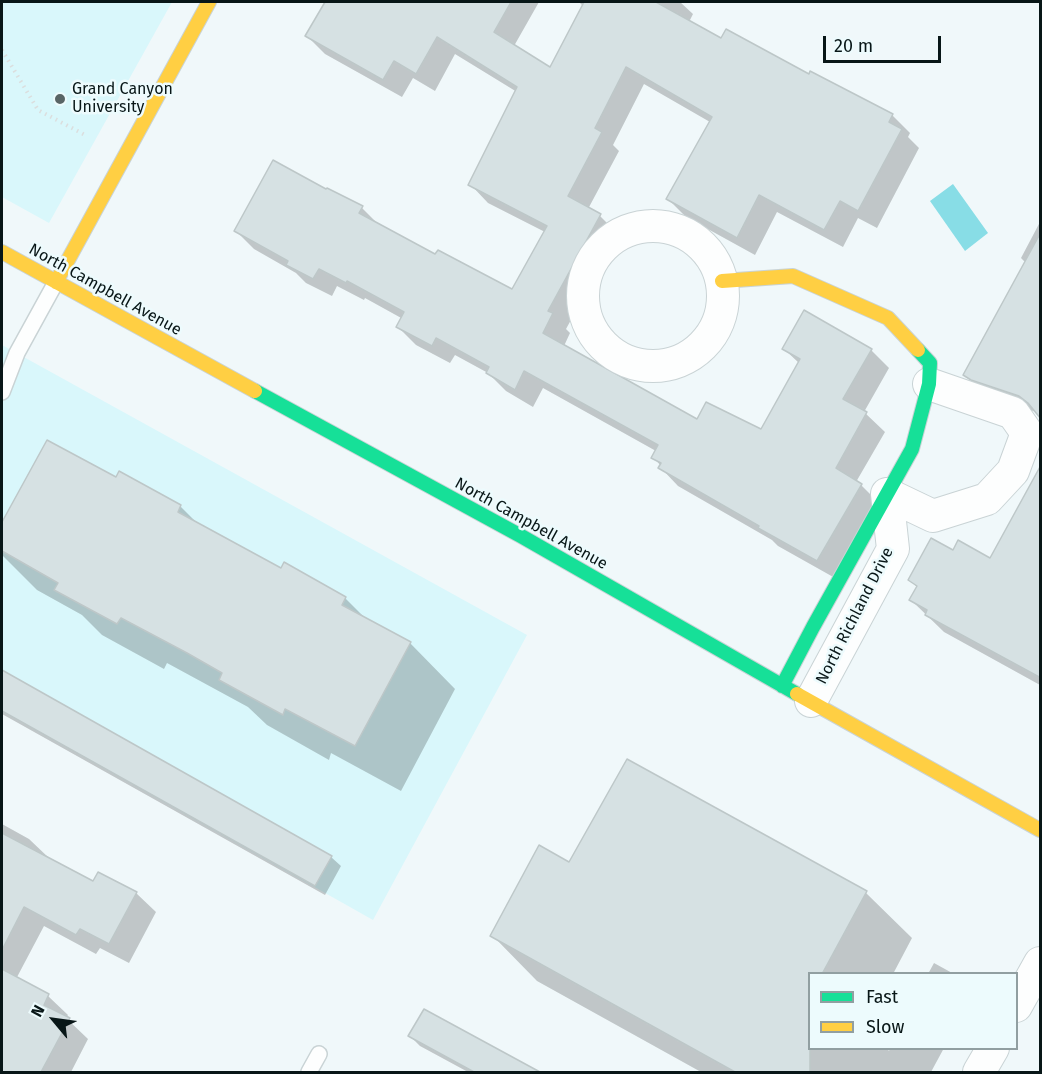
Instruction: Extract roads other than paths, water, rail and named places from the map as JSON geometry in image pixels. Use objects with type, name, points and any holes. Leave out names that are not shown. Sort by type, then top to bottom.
[{"type":"main road","points":[[56,282],[209,2]]},
{"type":"main road","name":"North Campbell Avenue","points":[[2,252],[521,536],[782,686],[1041,830]]},
{"type":"main road","name":"North Richland Drive","points":[[722,281],[793,276],[888,318],[930,363],[929,384],[912,449],[782,686]]},
{"type":"street","points":[[651,225],[675,229],[697,240],[713,259],[722,281],[723,303],[717,325],[705,344],[688,358],[667,365],[644,366],[623,360],[605,348],[591,330],[584,309],[583,284],[591,261],[607,243],[628,230],[651,225]]},
{"type":"street","points":[[887,494],[933,516],[987,499],[1013,471],[1027,433],[1013,413],[929,384]]},
{"type":"street","name":"North Richland Drive","points":[[811,701],[893,549],[887,494]]},
{"type":"street","points":[[1018,1004],[1041,963]]},
{"type":"street","points":[[979,1072],[992,1050]]},
{"type":"lane","points":[[2,392],[17,353],[56,282]]},
{"type":"lane","points":[[309,1072],[319,1054]]},
{"type":"water","points":[[953,184],[988,233],[965,251],[930,201]]},
{"type":"place","name":"Grand Canyon University","points":[[60,99]]}]
